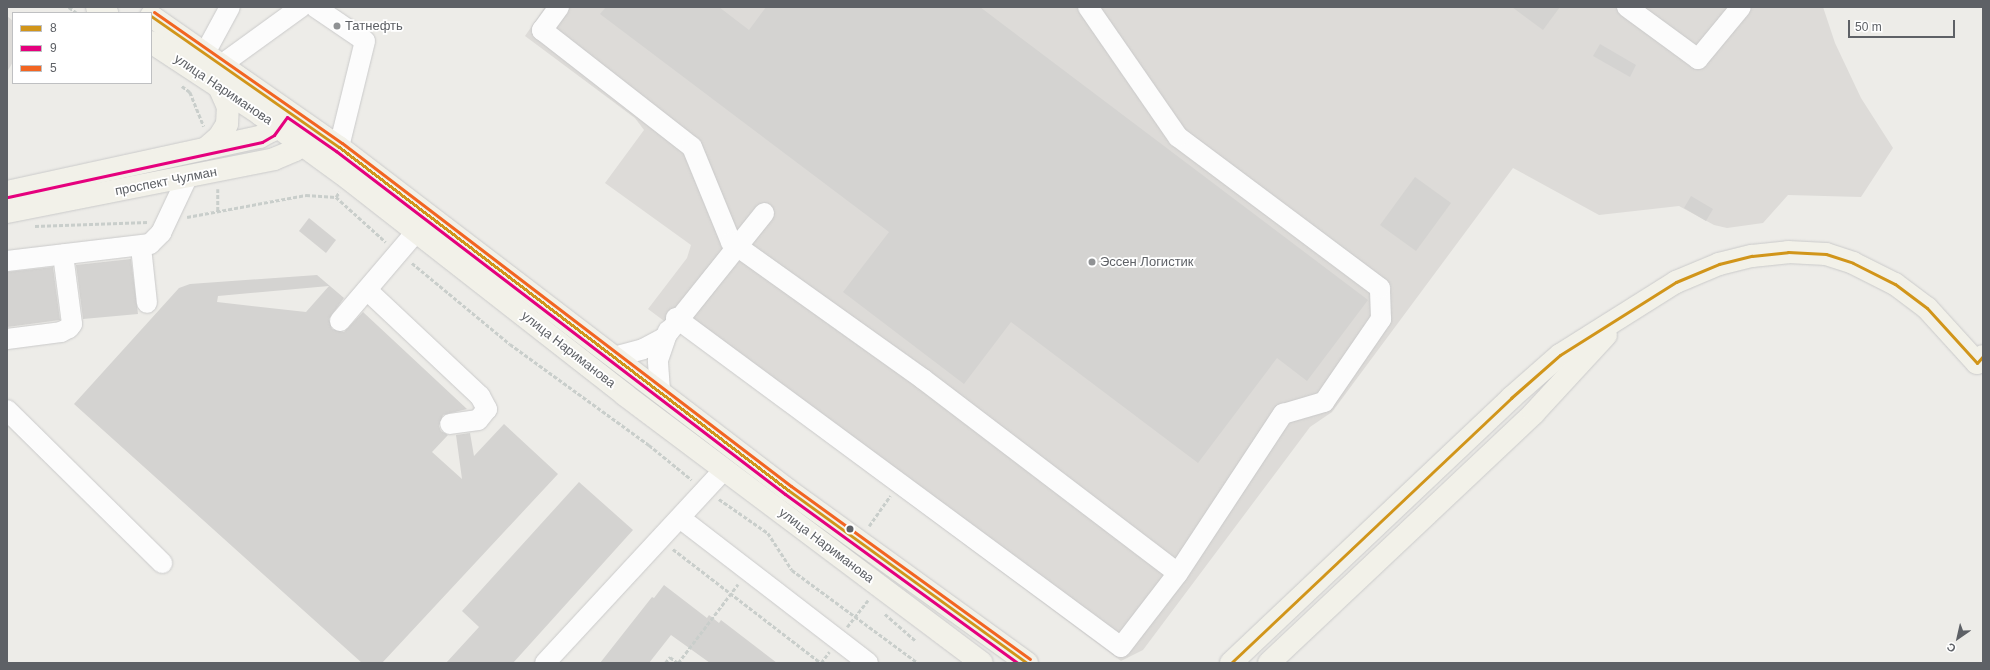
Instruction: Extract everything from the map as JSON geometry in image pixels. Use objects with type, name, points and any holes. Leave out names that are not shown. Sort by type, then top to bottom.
[{"type":"main road","name":"улица Нариманова","points":[[152,17],[214,67],[280,118],[306,136],[416,232],[724,470],[982,663]]},
{"type":"main road","name":"улица Нариманова","points":[[152,42],[214,67]]},
{"type":"main road","points":[[206,141],[219,137],[227,124],[228,107],[214,67]]},
{"type":"main road","name":"проспект Чулман","points":[[7,192],[206,141],[260,137],[271,131],[280,118]]},
{"type":"main road","name":"улица Нариманова","points":[[306,136],[340,147],[614,358],[660,391],[892,568],[1027,663]]},
{"type":"main road","name":"проспект Чулман","points":[[7,212],[187,178],[286,156],[306,136]]},
{"type":"main road","points":[[1231,663],[1511,398],[1560,355],[1676,282],[1719,264],[1752,256],[1788,252],[1826,254],[1853,263],[1900,288],[1927,308],[1981,364]]},
{"type":"main road","points":[[1269,663],[1534,413],[1621,318]]},
{"type":"lane","points":[[214,67],[230,7]]},
{"type":"lane","points":[[214,67],[301,7]]},
{"type":"lane","points":[[315,7],[365,41],[340,147]]},
{"type":"lane","points":[[559,7],[542,30],[692,147],[731,242],[923,379],[1178,574]]},
{"type":"lane","points":[[676,318],[1121,647],[1178,574],[1283,414],[1324,402],[1381,319],[1380,288],[1178,137],[1088,7]]},
{"type":"lane","points":[[1627,7],[1698,59],[1741,7]]},
{"type":"lane","points":[[7,261],[141,247],[153,242],[161,234],[187,178]]},
{"type":"lane","points":[[614,358],[643,349],[664,338],[764,213]]},
{"type":"lane","points":[[340,322],[416,232]]},
{"type":"lane","points":[[660,391],[658,360],[664,338],[676,318],[731,242]]},
{"type":"lane","points":[[141,247],[147,303]]},
{"type":"lane","points":[[7,339],[61,332],[69,328],[72,324],[63,255]]},
{"type":"lane","points":[[367,290],[480,396],[487,409],[478,420],[450,424]]},
{"type":"lane","points":[[7,410],[162,563]]},
{"type":"lane","points":[[545,663],[724,470]]},
{"type":"lane","points":[[680,518],[868,663]]},
{"type":"path","points":[[179,83],[190,92],[206,141]]},
{"type":"path","points":[[218,182],[218,212]]},
{"type":"path","points":[[336,197],[398,253],[510,344],[706,490],[768,533],[792,570],[918,663]]},
{"type":"path","points":[[874,532],[869,527],[891,495]]},
{"type":"path","points":[[660,539],[821,663]]},
{"type":"path","points":[[665,663],[670,657],[678,663],[748,570]]},
{"type":"path","points":[[884,612],[892,623],[916,641]]},
{"type":"shaded area","points":[[545,7],[1823,7],[1835,43],[1861,98],[1893,148],[1861,197],[1788,195],[1763,223],[1727,228],[1714,225],[1679,206],[1599,215],[1513,168],[1332,412],[1310,427],[1143,650],[1121,661],[648,309],[687,258],[691,245],[605,183],[644,130],[635,118],[525,36]]},
{"type":"shaded area","points":[[7,16],[12,20],[12,64],[7,72]]},
{"type":"building","name":"Эссен Логистик","points":[[606,7],[719,7],[749,30],[766,7],[980,7],[1368,300],[1307,381],[1277,358],[1198,463],[1011,322],[964,384],[843,292],[889,232],[600,14]]},
{"type":"building","points":[[1512,7],[1560,7],[1543,30]]},
{"type":"building","points":[[1600,44],[1636,65],[1630,77],[1593,56]]},
{"type":"building","points":[[1415,177],[1451,203],[1416,251],[1380,225]]},
{"type":"building","points":[[1691,196],[1713,209],[1706,221],[1684,208]]},
{"type":"building","points":[[309,218],[336,240],[326,253],[299,231]]},
{"type":"building","points":[[131,259],[138,314],[83,319],[76,265]]},
{"type":"building","points":[[53,267],[60,320],[7,327],[7,272]]},
{"type":"building","points":[[317,275],[344,298],[329,319],[332,329],[344,332],[363,312],[467,409],[443,415],[439,426],[441,431],[448,435],[432,452],[462,479],[456,435],[470,433],[474,456],[504,424],[558,474],[382,663],[362,663],[74,404],[179,288],[190,284]],"holes":[[[329,286],[306,312],[217,302],[218,296]]]},
{"type":"building","points":[[579,482],[633,530],[513,663],[446,663],[479,627],[462,611]]},
{"type":"building","points":[[664,585],[707,618],[709,615],[719,623],[721,620],[777,663],[710,663],[671,635],[649,663],[600,663],[652,597],[654,598]]},
{"type":"transit line","name":"5","points":[[154,12],[342,143],[791,486],[1030,659]]},
{"type":"transit line","name":"8","points":[[152,17],[339,147],[788,490],[1027,663]]},
{"type":"transit line","name":"9","points":[[8,197],[262,142],[274,135],[287,117],[336,151],[785,494],[1018,663]]},
{"type":"transit line","name":"8","points":[[1231,663],[1511,398],[1560,355],[1676,282],[1719,264],[1752,256],[1788,252],[1826,254],[1853,263],[1895,284],[1927,308],[1977,363],[1983,356]]},
{"type":"place","name":"Татнефть","points":[[337,26]]},
{"type":"place","name":"Эссен Логистик","points":[[1092,262]]}]
